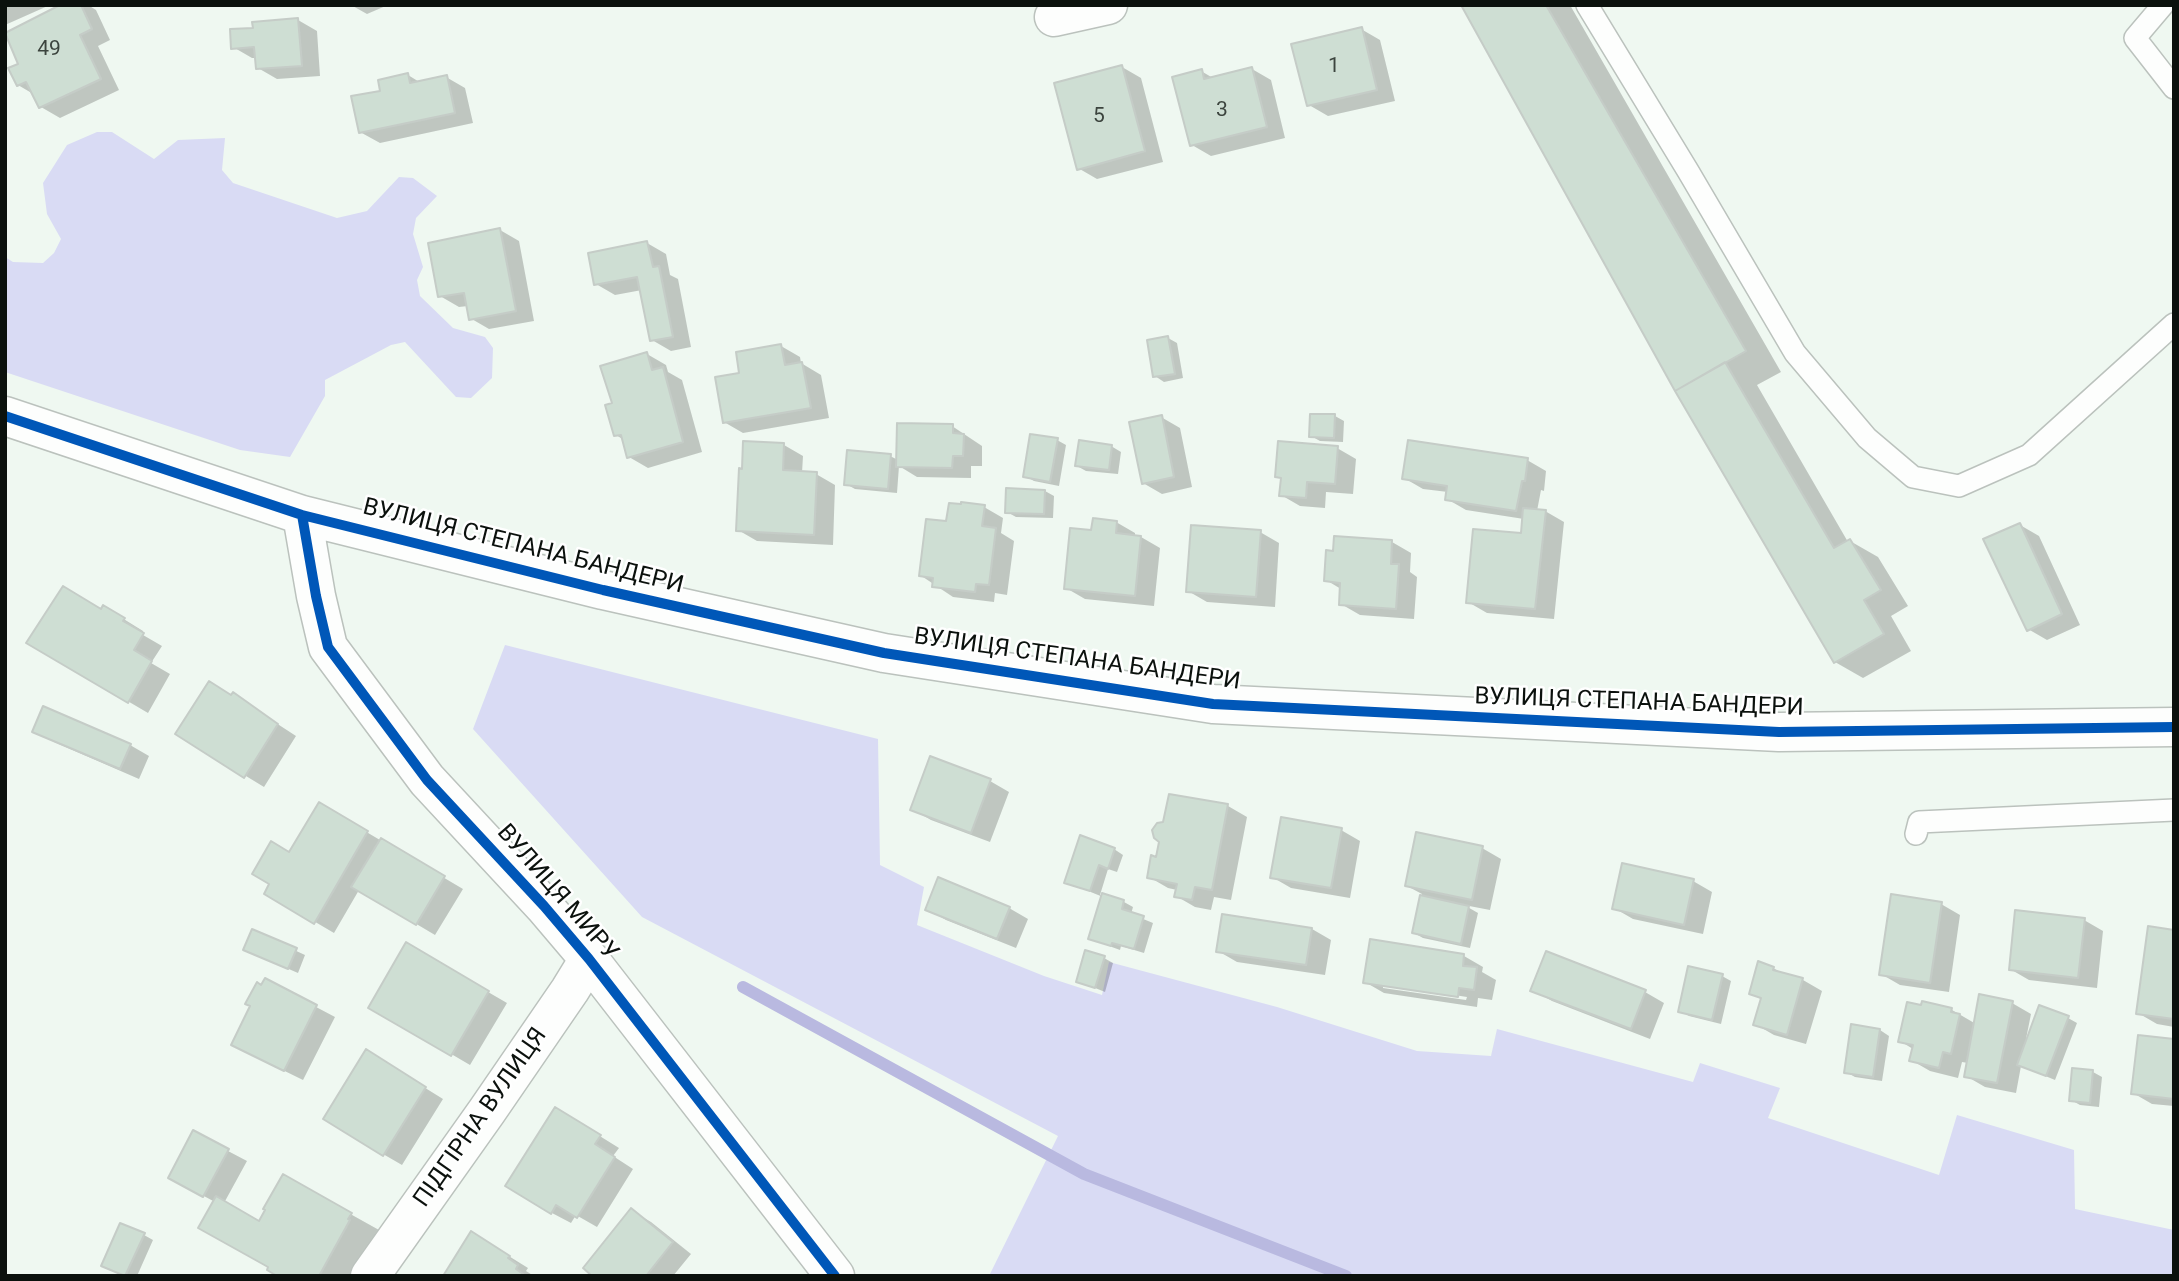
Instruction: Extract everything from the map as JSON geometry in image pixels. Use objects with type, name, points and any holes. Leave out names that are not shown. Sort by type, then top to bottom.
[{"type":"street","points":[[1054,18],[1108,5]]},
{"type":"street","name":"ВУЛИЦЯ СТЕПАНА БАНДЕРИ","points":[[5,416],[302,515],[603,590],[884,653],[1213,704],[1779,732],[2174,727]]},
{"type":"street","name":"ВУЛИЦЯ МИРУ","points":[[302,515],[328,647],[427,780],[544,906],[589,959],[835,1276]]},
{"type":"street","name":"ПІДГІРНА ВУЛИЦЯ","points":[[370,1276],[487,1111],[589,959]]},
{"type":"lane","points":[[1587,5],[1795,353],[1867,438],[1913,477],[1959,485],[2029,456],[2174,324]]},
{"type":"lane","points":[[2163,5],[2135,38],[2174,88]]},
{"type":"lane","points":[[1916,834],[1919,822],[2174,810]]},
{"type":"shaded area","points":[[97,132],[112,132],[154,159],[178,140],[225,138],[222,170],[233,183],[337,218],[367,211],[399,177],[413,178],[437,196],[416,218],[413,234],[423,267],[417,280],[420,296],[453,328],[485,337],[493,348],[492,378],[471,398],[456,397],[405,342],[391,345],[325,380],[325,396],[290,457],[240,450],[5,372],[5,257],[13,262],[43,263],[54,253],[61,239],[47,214],[43,183],[67,145]]},
{"type":"shaded area","points":[[505,645],[878,739],[880,865],[924,887],[917,925],[1044,976],[1102,995],[1109,962],[1277,1007],[1417,1051],[1491,1056],[1497,1029],[1693,1082],[1700,1063],[1780,1088],[1768,1118],[1939,1175],[1957,1115],[2074,1150],[2075,1209],[2174,1230],[2174,1276],[989,1276],[1058,1136],[642,917],[473,729]]},
{"type":"building","points":[[60,5],[81,5],[92,29],[80,35],[101,79],[39,108],[26,82],[17,86],[8,68],[18,64],[5,33]]},
{"type":"building","points":[[1461,5],[1546,5],[1746,351],[1675,391]]},
{"type":"building","points":[[298,18],[302,66],[256,69],[254,47],[231,49],[230,29],[253,28],[252,22]]},
{"type":"building","points":[[1362,27],[1377,90],[1307,106],[1291,44]]},
{"type":"building","points":[[1122,65],[1145,151],[1077,170],[1054,83]]},
{"type":"building","points":[[1252,67],[1267,127],[1190,146],[1172,77],[1202,69],[1204,79]]},
{"type":"building","points":[[408,73],[410,83],[447,75],[455,113],[359,133],[351,96],[380,91],[378,80]]},
{"type":"building","points":[[500,228],[516,311],[469,320],[464,293],[438,297],[428,243]]},
{"type":"building","points":[[647,241],[653,267],[659,266],[673,337],[650,341],[637,277],[594,285],[588,253]]},
{"type":"building","points":[[1168,336],[1175,374],[1153,377],[1147,340]]},
{"type":"building","points":[[781,344],[785,365],[802,362],[811,408],[723,423],[715,377],[739,373],[736,352]]},
{"type":"building","points":[[647,352],[652,370],[663,367],[683,442],[627,458],[621,435],[614,436],[605,405],[612,403],[600,366]]},
{"type":"building","points":[[1725,362],[1834,548],[1850,539],[1881,590],[1864,600],[1884,634],[1834,663],[1675,391]]},
{"type":"building","points":[[1310,414],[1335,414],[1334,438],[1309,437]]},
{"type":"building","points":[[1162,415],[1174,477],[1142,484],[1129,422]]},
{"type":"building","points":[[897,423],[953,424],[953,433],[964,434],[963,456],[953,456],[952,468],[896,467]]},
{"type":"building","points":[[1030,434],[1058,438],[1050,482],[1023,477]]},
{"type":"building","points":[[1079,440],[1112,445],[1109,470],[1075,466]]},
{"type":"building","points":[[1408,440],[1528,458],[1525,481],[1522,481],[1516,511],[1445,500],[1447,486],[1402,479]]},
{"type":"building","points":[[743,441],[784,443],[783,470],[817,472],[814,535],[736,531]]},
{"type":"building","points":[[1278,441],[1338,446],[1335,484],[1307,482],[1306,498],[1279,496],[1281,478],[1275,477]]},
{"type":"building","points":[[847,450],[891,454],[888,489],[844,485]]},
{"type":"building","points":[[1006,488],[1045,490],[1044,514],[1005,513]]},
{"type":"building","points":[[949,503],[985,505],[982,526],[996,528],[989,585],[976,584],[975,592],[932,587],[933,578],[919,576],[926,519],[946,521]]},
{"type":"building","points":[[1523,508],[1546,510],[1535,609],[1466,603],[1473,529],[1521,533]]},
{"type":"building","points":[[1093,518],[1117,521],[1116,533],[1141,536],[1135,596],[1064,589],[1070,528],[1091,530]]},
{"type":"building","points":[[2020,523],[2062,614],[2027,631],[1983,539]]},
{"type":"building","points":[[1191,525],[1261,530],[1256,597],[1186,592]]},
{"type":"building","points":[[1334,536],[1392,540],[1391,564],[1399,564],[1396,609],[1339,605],[1340,583],[1324,581],[1326,550],[1333,551]]},
{"type":"building","points":[[63,586],[101,609],[103,605],[144,633],[134,650],[152,661],[128,703],[26,643]]},
{"type":"building","points":[[209,681],[231,695],[233,692],[278,724],[244,778],[175,734]]},
{"type":"building","points":[[43,706],[131,744],[120,769],[32,732]]},
{"type":"building","points":[[930,756],[991,779],[971,833],[910,810]]},
{"type":"building","points":[[1169,794],[1228,804],[1212,890],[1195,887],[1192,900],[1174,897],[1177,884],[1147,878],[1151,855],[1156,857],[1159,842],[1154,838],[1152,830],[1157,823],[1163,822]]},
{"type":"building","points":[[319,802],[368,831],[314,924],[264,894],[269,884],[252,874],[271,841],[289,852]]},
{"type":"building","points":[[1281,817],[1342,828],[1331,888],[1270,878]]},
{"type":"building","points":[[1416,832],[1483,846],[1472,900],[1405,886]]},
{"type":"building","points":[[1080,835],[1115,848],[1108,869],[1099,865],[1090,891],[1064,883]]},
{"type":"building","points":[[381,838],[445,876],[416,925],[351,887]]},
{"type":"building","points":[[1622,863],[1694,879],[1684,925],[1612,909]]},
{"type":"building","points":[[938,877],[1010,907],[997,939],[925,910]]},
{"type":"building","points":[[1102,893],[1124,900],[1122,909],[1144,916],[1134,949],[1088,939]]},
{"type":"building","points":[[1891,894],[1942,902],[1930,983],[1879,975]]},
{"type":"building","points":[[1420,895],[1469,906],[1461,944],[1412,933]]},
{"type":"building","points":[[2015,910],[2085,918],[2078,978],[2009,970]]},
{"type":"building","points":[[1222,914],[1312,928],[1306,965],[1216,952]]},
{"type":"building","points":[[2148,926],[2174,930],[2174,1019],[2136,1014]]},
{"type":"building","points":[[252,929],[297,948],[288,969],[243,950]]},
{"type":"building","points":[[1370,939],[1464,954],[1463,966],[1477,967],[1474,990],[1459,988],[1458,997],[1363,983]]},
{"type":"building","points":[[406,942],[489,991],[451,1056],[368,1008]]},
{"type":"building","points":[[1085,950],[1105,956],[1095,988],[1076,982]]},
{"type":"building","points":[[1546,951],[1646,990],[1631,1029],[1530,991]]},
{"type":"building","points":[[1758,961],[1774,967],[1773,970],[1803,978],[1787,1035],[1753,1025],[1761,998],[1749,994]]},
{"type":"building","points":[[1688,966],[1723,974],[1712,1020],[1678,1012]]},
{"type":"building","points":[[265,978],[317,1005],[284,1071],[231,1045],[250,1006],[245,1004],[257,982],[261,985]]},
{"type":"building","points":[[1979,994],[2013,1001],[1997,1083],[1964,1077]]},
{"type":"building","points":[[1922,1001],[1952,1008],[1951,1012],[1960,1014],[1951,1054],[1943,1052],[1939,1068],[1909,1061],[1913,1045],[1898,1042],[1907,1002],[1921,1005]]},
{"type":"building","points":[[2039,1005],[2069,1016],[2046,1076],[2017,1065]]},
{"type":"building","points":[[1851,1024],[1880,1029],[1873,1077],[1844,1073]]},
{"type":"building","points":[[2138,1035],[2174,1039],[2174,1099],[2131,1094]]},
{"type":"building","points":[[366,1049],[426,1087],[383,1156],[323,1119]]},
{"type":"building","points":[[2072,1068],[2093,1070],[2090,1103],[2069,1101]]},
{"type":"building","points":[[555,1107],[601,1135],[595,1144],[615,1157],[577,1218],[556,1205],[551,1214],[505,1186]]},
{"type":"building","points":[[193,1130],[229,1149],[203,1197],[168,1178]]},
{"type":"building","points":[[283,1174],[352,1213],[319,1276],[277,1276],[267,1270],[268,1267],[198,1228],[216,1196],[259,1221]]},
{"type":"building","points":[[631,1208],[673,1242],[646,1276],[592,1276],[583,1268]]},
{"type":"building","points":[[120,1223],[145,1233],[125,1276],[101,1266]]},
{"type":"building","points":[[471,1231],[510,1256],[508,1258],[518,1265],[516,1269],[522,1276],[443,1276]]},
{"type":"waterway","points":[[743,987],[1084,1174],[1346,1276]]},
{"type":"cycle path","points":[[5,416],[302,515],[603,590],[884,653],[1213,704],[1779,732],[2174,727]]},
{"type":"cycle path","points":[[302,515],[328,647],[427,780],[544,906],[589,959],[835,1276]]}]
